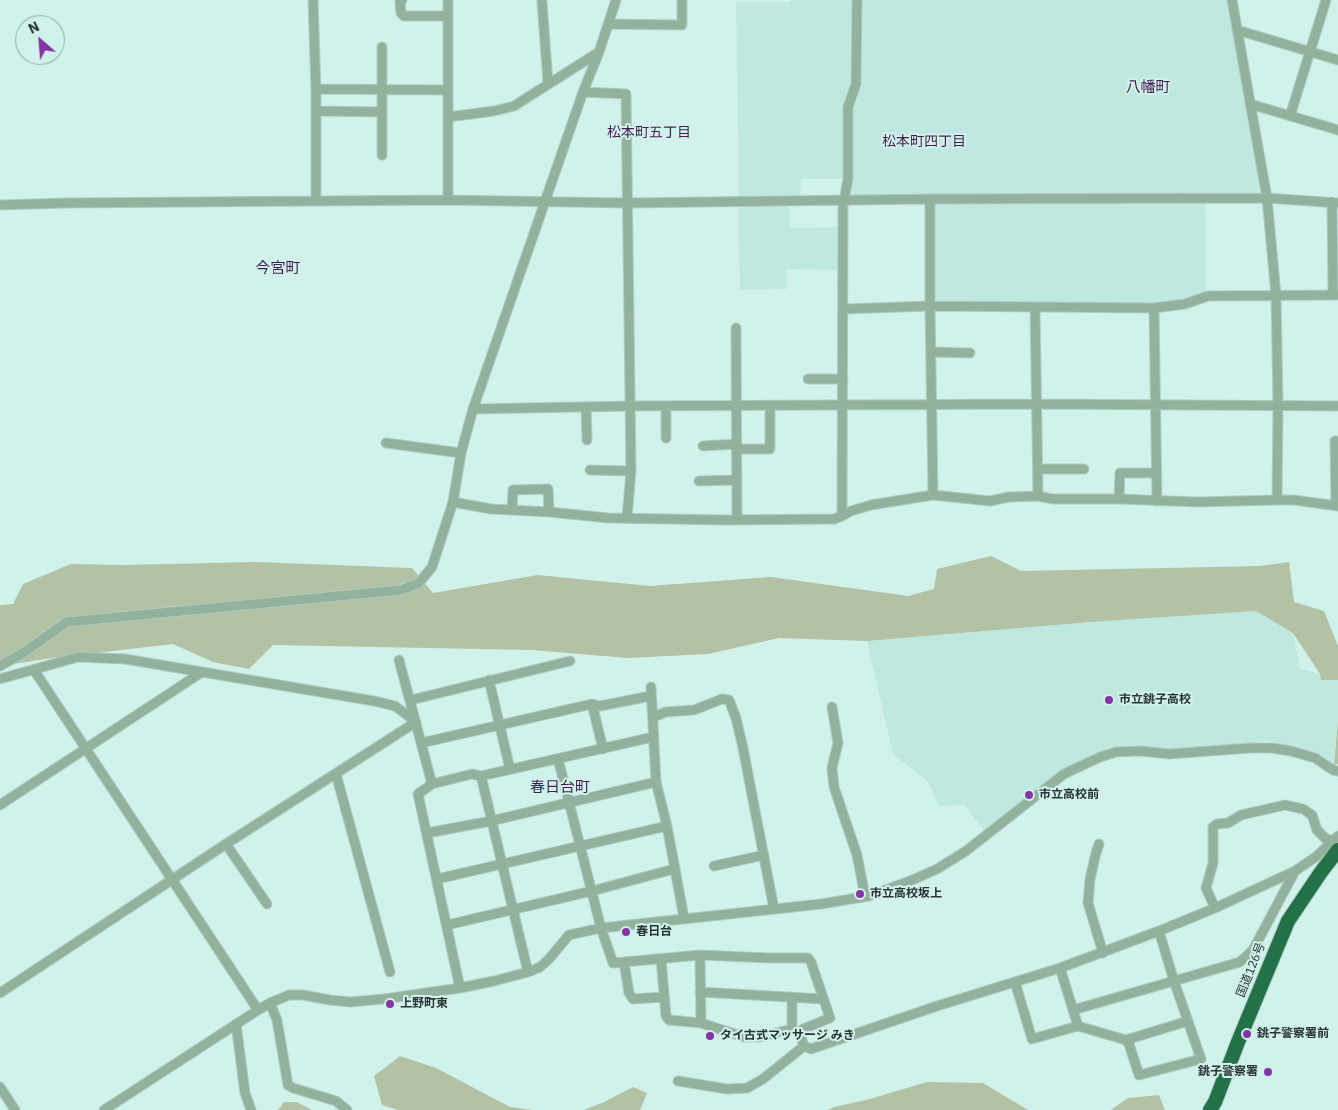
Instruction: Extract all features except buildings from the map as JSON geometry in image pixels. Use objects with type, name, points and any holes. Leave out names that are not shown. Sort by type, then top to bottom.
[{"type":"highway","name":"国道126号","points":[[1210,1110],[1215,1102],[1288,921],[1321,872],[1336,842]]},
{"type":"street","points":[[313,0],[316,89],[316,201]]},
{"type":"street","points":[[402,0],[400,2],[401,13],[404,16],[448,16]]},
{"type":"street","points":[[448,0],[448,200]]},
{"type":"street","points":[[0,666],[23,653],[67,622],[401,590],[419,584],[432,566],[453,502],[461,453],[473,409],[499,330],[616,0]]},
{"type":"street","points":[[608,24],[682,26],[682,0]]},
{"type":"street","points":[[842,516],[843,201],[848,179],[848,107],[856,84],[857,0]]},
{"type":"street","points":[[1232,0],[1267,198],[1276,295],[1277,500]]},
{"type":"street","points":[[1290,116],[1326,0]]},
{"type":"street","points":[[542,2],[548,84]]},
{"type":"street","points":[[1237,30],[1338,60]]},
{"type":"street","points":[[382,47],[382,155]]},
{"type":"street","points":[[448,117],[494,111],[514,106],[599,52]]},
{"type":"street","points":[[316,89],[448,90]]},
{"type":"street","points":[[583,92],[626,94],[631,471],[627,518]]},
{"type":"street","points":[[1250,104],[1338,130]]},
{"type":"street","points":[[316,111],[382,112]]},
{"type":"street","points":[[0,205],[448,200],[627,202],[1267,198],[1335,202],[1335,295],[1208,296],[1185,304],[1154,308],[930,306],[843,309]]},
{"type":"street","points":[[930,200],[934,495]]},
{"type":"street","points":[[1035,306],[1038,496]]},
{"type":"street","points":[[1154,308],[1156,501]]},
{"type":"street","points":[[736,328],[737,520]]},
{"type":"street","points":[[931,352],[970,353]]},
{"type":"street","points":[[808,379],[843,379]]},
{"type":"street","points":[[473,409],[630,406],[1037,404],[1338,406]]},
{"type":"street","points":[[666,406],[666,438]]},
{"type":"street","points":[[702,446],[770,449],[770,406]]},
{"type":"street","points":[[586,407],[587,440]]},
{"type":"street","points":[[453,502],[491,509],[609,518],[737,520],[834,519],[871,505],[934,495],[990,501],[1010,497],[1038,496],[1053,499],[1156,501],[1222,502],[1277,500],[1337,506],[1335,441],[1338,441]]},
{"type":"street","points":[[386,443],[461,453]]},
{"type":"street","points":[[1038,469],[1084,469]]},
{"type":"street","points":[[590,470],[631,471]]},
{"type":"street","points":[[1119,499],[1120,473],[1156,473]]},
{"type":"street","points":[[699,481],[736,480]]},
{"type":"street","points":[[512,510],[514,490],[548,489],[549,512]]},
{"type":"street","points":[[0,679],[78,657],[125,659],[374,701],[395,706],[416,722]]},
{"type":"street","points":[[399,660],[432,784]]},
{"type":"street","points":[[411,700],[570,661]]},
{"type":"street","points":[[34,670],[258,1010]]},
{"type":"street","points":[[0,804],[202,672]]},
{"type":"street","points":[[489,680],[510,769]]},
{"type":"street","points":[[421,743],[592,704],[600,706],[651,692],[656,782],[667,826],[684,918]]},
{"type":"street","points":[[653,717],[666,712],[694,710],[722,699],[729,700],[736,718],[743,748],[774,909]]},
{"type":"street","points":[[592,704],[603,748]]},
{"type":"street","points":[[832,707],[838,743],[832,768],[834,787],[857,855],[865,896]]},
{"type":"street","points":[[0,993],[416,722]]},
{"type":"street","points":[[460,988],[418,794],[432,784],[472,774],[480,776],[654,736]]},
{"type":"street","points":[[104,1110],[258,1010],[289,995],[303,994],[350,1002],[460,988],[494,981],[540,967],[569,935],[601,928],[820,904],[865,896],[910,882],[937,869],[966,851],[1064,774],[1092,760],[1116,752],[1141,751],[1170,754],[1272,748],[1292,751],[1315,758],[1333,770],[1338,771]]},
{"type":"street","points":[[558,759],[601,928],[613,962],[700,955],[808,958],[830,1018],[803,1029],[801,1038],[804,1046],[811,1049],[938,1006],[1060,968],[1159,932],[1295,871],[1336,842]]},
{"type":"street","points":[[336,774],[390,972]]},
{"type":"street","points":[[480,776],[528,972]]},
{"type":"street","points":[[427,833],[492,821],[656,782]]},
{"type":"street","points":[[1215,908],[1206,888],[1214,863],[1213,827],[1217,824],[1228,823],[1241,815],[1286,804],[1303,809],[1312,815],[1317,830],[1325,838],[1336,842]]},
{"type":"street","points":[[437,879],[667,826]]},
{"type":"street","points":[[226,844],[267,904]]},
{"type":"street","points":[[1099,844],[1090,879],[1088,904],[1103,953]]},
{"type":"street","points":[[714,866],[764,854]]},
{"type":"street","points":[[447,925],[674,870]]},
{"type":"street","points":[[1073,1010],[1240,962],[1253,950],[1295,871]]},
{"type":"street","points":[[1126,1040],[1139,1075],[1201,1059],[1159,932]]},
{"type":"street","points":[[700,955],[701,1023]]},
{"type":"street","points":[[661,958],[666,1016],[669,1020],[701,1023],[744,1038],[759,1037],[792,1029],[792,997]]},
{"type":"street","points":[[624,962],[628,993],[633,999],[664,997]]},
{"type":"street","points":[[1060,968],[1078,1026]]},
{"type":"street","points":[[1015,982],[1032,1039],[1078,1026],[1126,1040],[1188,1022]]},
{"type":"street","points":[[700,992],[823,999]]},
{"type":"street","points":[[270,1003],[277,1020],[288,1085],[336,1101],[347,1110]]},
{"type":"street","points":[[236,1024],[245,1093],[251,1110]]},
{"type":"street","points":[[678,1081],[727,1089],[747,1088],[763,1079],[804,1046]]},
{"type":"street","points":[[0,1087],[15,1110]]},
{"type":"shaded area","points":[[790,0],[1228,0],[1261,188],[1255,194],[855,197],[852,192],[852,181],[844,179],[801,179],[800,198],[739,198],[736,2],[790,2]]},
{"type":"shaded area","points":[[1205,202],[1206,294],[1167,305],[933,303],[932,203]]},
{"type":"shaded area","points":[[738,205],[789,205],[790,228],[840,227],[840,270],[787,269],[787,289],[740,290]]},
{"type":"shaded area","points":[[991,556],[1021,571],[1260,566],[1289,562],[1294,602],[1324,611],[1338,646],[1338,680],[1321,680],[1320,674],[1293,633],[1256,611],[1091,622],[867,641],[779,638],[708,654],[628,658],[532,650],[273,645],[249,669],[213,662],[173,644],[0,666],[0,605],[13,604],[23,584],[71,564],[124,565],[256,562],[412,568],[433,593],[538,575],[650,586],[771,577],[908,596],[934,589],[937,569]]},
{"type":"shaded area","name":"市立銚子高校","points":[[1256,611],[1293,633],[1300,669],[1338,679],[1338,721],[1333,766],[1305,750],[1265,740],[1259,744],[1178,750],[1130,747],[1115,749],[1056,776],[984,830],[964,805],[939,806],[928,782],[893,754],[867,641],[1091,622]]},
{"type":"shaded area","points":[[1338,721],[1338,764],[1334,765]]},
{"type":"shaded area","points":[[400,1056],[436,1068],[510,1107],[533,1110],[398,1110],[382,1105],[374,1076]]},
{"type":"shaded area","points":[[927,1082],[983,1083],[1028,1110],[828,1110]]},
{"type":"shaded area","points":[[633,1087],[647,1093],[640,1110],[584,1110],[604,1102]]},
{"type":"shaded area","points":[[1159,1095],[1165,1110],[1111,1110],[1128,1098]]},
{"type":"shaded area","points":[[284,1102],[297,1102],[312,1110],[278,1110]]},
{"type":"place","name":"市立銚子高校","points":[[1109,700]]},
{"type":"place","name":"市立高校前","points":[[1029,795]]},
{"type":"place","name":"市立高校坂上","points":[[860,894]]},
{"type":"place","name":"春日台","points":[[626,932]]},
{"type":"place","name":"上野町東","points":[[390,1004]]},
{"type":"place","name":"銚子警察署前","points":[[1247,1034]]},
{"type":"place","name":"タイ古式マッサージ みき","points":[[710,1036]]},
{"type":"place","name":"銚子警察署","points":[[1268,1072]]},
{"type":"district","name":"八幡町","points":[[1148,88]]},
{"type":"district","name":"松本町五丁目","points":[[649,133]]},
{"type":"district","name":"松本町四丁目","points":[[924,142]]},
{"type":"district","name":"今宮町","points":[[278,269]]},
{"type":"district","name":"春日台町","points":[[560,788]]}]
